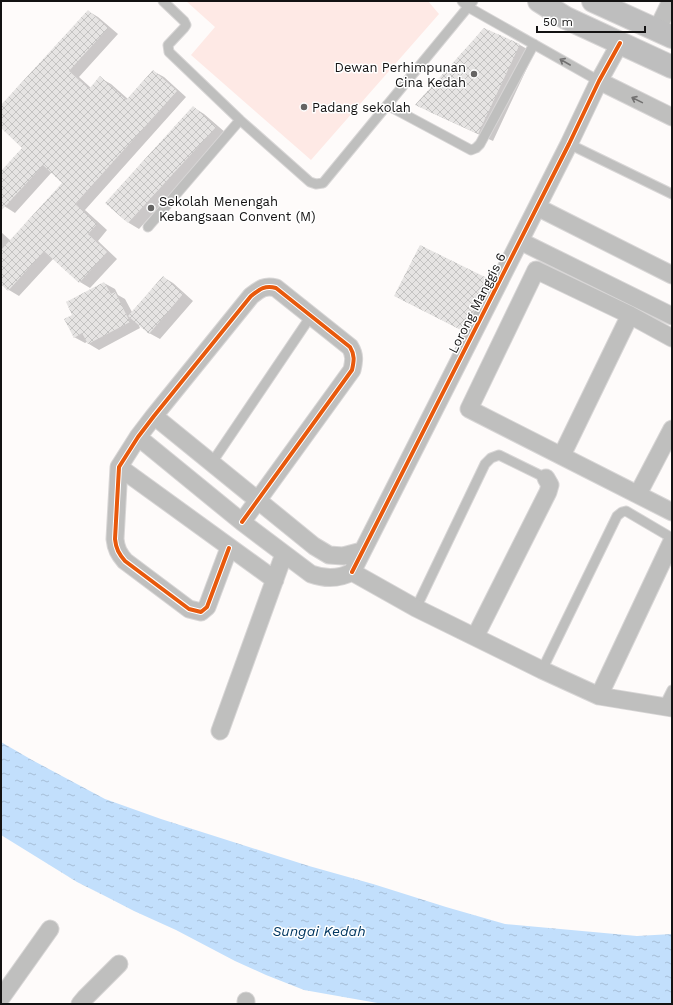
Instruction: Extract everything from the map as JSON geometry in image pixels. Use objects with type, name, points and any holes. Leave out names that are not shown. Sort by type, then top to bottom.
[{"type":"main road","points":[[539,1],[566,18],[672,67]]},
{"type":"main road","points":[[594,1],[664,33]]},
{"type":"street","points":[[664,33],[671,1]]},
{"type":"street","name":"Lorong Manggis 6","points":[[352,572],[569,144],[598,81],[620,43]]},
{"type":"street","points":[[598,81],[672,117]]},
{"type":"street","points":[[537,207],[672,275]]},
{"type":"street","points":[[520,241],[672,316]]},
{"type":"street","points":[[672,338],[536,270],[469,409],[672,512]]},
{"type":"street","points":[[228,548],[207,607],[201,612],[196,612],[189,609],[125,561],[120,556],[116,548],[115,539],[119,467],[138,437],[154,416],[251,296],[260,289],[268,286],[276,288],[350,347],[354,354],[354,362],[352,370],[258,502],[242,522]]},
{"type":"street","points":[[562,455],[630,316]]},
{"type":"street","points":[[154,416],[211,464],[314,546],[329,555],[343,556],[362,551]]},
{"type":"street","points":[[638,494],[672,429]]},
{"type":"street","points":[[138,437],[242,522],[311,574],[317,576],[334,577],[344,576],[352,572],[416,608],[542,670],[599,696],[668,707]]},
{"type":"street","points":[[119,467],[228,548],[275,580]]},
{"type":"street","points":[[475,637],[548,492],[550,485],[546,478]]},
{"type":"street","points":[[599,696],[672,541]]},
{"type":"street","points":[[220,731],[284,554]]},
{"type":"street","points":[[1,998],[50,929]]},
{"type":"street","points":[[80,1004],[84,998],[119,964]]},
{"type":"lane","points":[[163,1],[184,21],[186,25],[168,46],[169,52],[240,120],[310,182],[316,184],[323,183],[468,3],[534,44],[598,81]]},
{"type":"lane","points":[[387,105],[471,150],[476,148],[480,144],[534,44]]},
{"type":"lane","points":[[148,227],[240,120]]},
{"type":"lane","points":[[569,144],[672,194]]},
{"type":"lane","points":[[211,464],[311,316]]},
{"type":"lane","points":[[416,608],[485,464],[491,458],[499,456],[546,478]]},
{"type":"lane","points":[[542,670],[617,516],[626,511],[672,538]]},
{"type":"lane","points":[[668,707],[672,690]]},
{"type":"shaded area","name":"Padang sekolah","points":[[186,1],[428,1],[439,14],[311,160],[191,55],[215,27]]},
{"type":"water","name":"Sungai Kedah","points":[[1,742],[105,799],[161,819],[309,866],[505,924],[637,936],[672,934],[672,1004],[383,1004],[304,990],[235,961],[176,930],[134,911],[77,882],[1,835]]},
{"type":"building","points":[[88,10],[108,28],[69,71],[89,89],[100,76],[126,100],[153,70],[177,91],[75,204],[97,224],[88,234],[107,252],[79,283],[44,251],[8,291],[1,284],[1,250],[62,183],[43,165],[1,211],[1,171],[22,148],[1,128],[1,105]]},
{"type":"building","name":"Dewan Perhimpunan Cina Kedah","points":[[484,28],[520,44],[478,134],[415,105]]},
{"type":"building","points":[[193,106],[216,127],[128,223],[105,203]]},
{"type":"building","points":[[420,245],[489,279],[463,331],[394,296]]},
{"type":"building","points":[[163,276],[183,294],[149,334],[128,316]]},
{"type":"building","points":[[104,282],[111,294],[115,292],[130,322],[88,344],[82,333],[74,338],[64,319],[72,315],[66,302]]},
{"type":"cycle path","points":[[352,572],[569,144],[599,81],[620,43]]},
{"type":"cycle path","points":[[229,548],[207,607],[201,612],[189,609],[125,561],[118,551],[115,539],[119,467],[138,437],[154,416],[251,296],[263,288],[272,287],[276,288],[350,347],[354,358],[352,370],[242,522]]},
{"type":"place","name":"Dewan Perhimpunan Cina Kedah","points":[[474,74]]},
{"type":"place","name":"Padang sekolah","points":[[304,107]]},
{"type":"place","name":"Sekolah Menengah Kebangsaan Convent (M)","points":[[151,208]]}]
